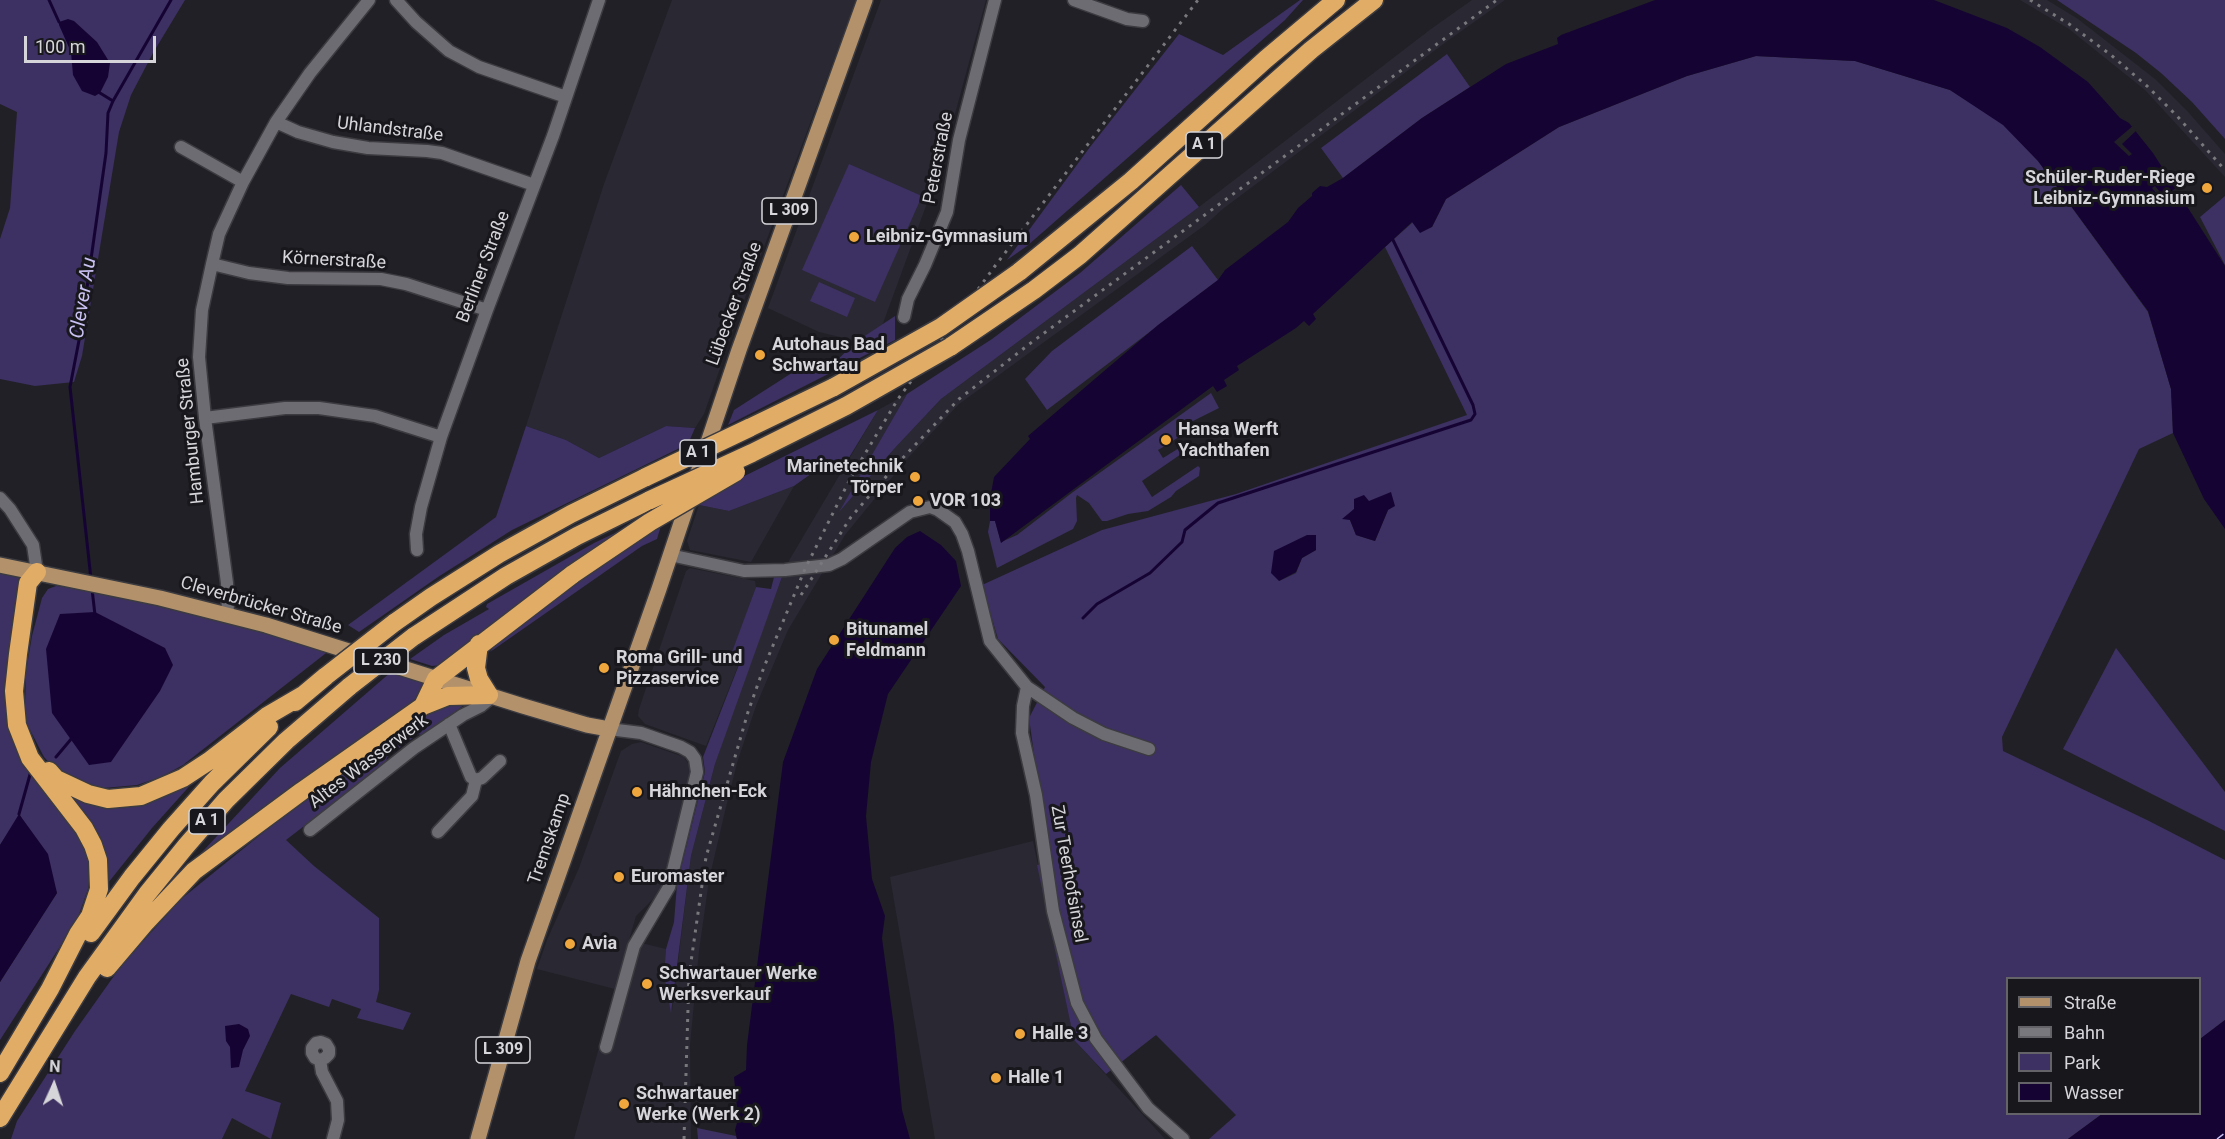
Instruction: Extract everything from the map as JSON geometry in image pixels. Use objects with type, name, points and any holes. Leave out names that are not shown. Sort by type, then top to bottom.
[{"type":"highway","name":"A 1","points":[[0,1073],[50,989],[132,877],[171,829],[212,783],[303,695],[326,676],[430,597],[499,554],[571,514],[834,387],[893,356],[941,327],[1019,272],[1131,182],[1266,59],[1336,0]]},
{"type":"highway","name":"A 1","points":[[0,1118],[87,978],[147,894],[226,800],[286,741],[350,686],[413,637],[506,576],[577,536],[752,453],[905,374],[950,347],[1034,290],[1080,255],[1311,50],[1374,0]]},
{"type":"highway","points":[[423,706],[436,679],[479,644],[573,574],[650,522],[736,472],[752,453]]},
{"type":"highway","points":[[37,572],[38,595],[21,683],[21,708],[28,738],[37,756],[56,779],[69,786],[108,799],[141,796],[157,791],[183,778],[267,716],[303,695]]},
{"type":"highway","points":[[37,572],[28,583],[18,654],[14,691],[17,725],[34,764],[84,828],[93,845],[100,874],[94,906],[50,989]]},
{"type":"highway","points":[[479,644],[476,668],[479,679],[491,696]]},
{"type":"highway","points":[[87,978],[104,971],[146,922],[194,872],[302,791],[423,706],[448,696],[491,696]]},
{"type":"main road","name":"Lübecker Straße","points":[[670,555],[735,360],[865,0]]},
{"type":"main road","name":"Tremskamp","points":[[478,1139],[528,961],[670,555]]},
{"type":"main road","name":"L 230","points":[[0,565],[37,572]]},
{"type":"main road","name":"Cleverbrücker Straße","points":[[37,572],[228,615],[587,725],[609,729]]},
{"type":"street","name":"Hamburger Straße","points":[[228,615],[227,584],[199,357],[202,310],[212,264],[219,234],[243,182],[276,122],[310,73],[369,0]]},
{"type":"street","points":[[396,0],[416,22],[449,51],[479,68],[566,97]]},
{"type":"street","name":"Berliner Straße","points":[[417,550],[416,534],[421,507],[441,437],[566,97],[599,0]]},
{"type":"street","name":"Peterstraße","points":[[904,317],[908,299],[947,213],[959,140],[995,0]]},
{"type":"street","points":[[1074,0],[1127,19],[1143,21]]},
{"type":"street","name":"Uhlandstraße","points":[[276,122],[298,132],[333,142],[368,148],[442,153],[534,185]]},
{"type":"street","points":[[181,147],[243,182]]},
{"type":"street","name":"Körnerstraße","points":[[212,264],[249,273],[288,278],[381,279],[416,287],[487,310]]},
{"type":"street","points":[[205,418],[285,408],[319,408],[375,416],[441,437]]},
{"type":"street","points":[[0,498],[10,509],[33,545],[37,572]]},
{"type":"street","points":[[670,555],[744,571],[785,570],[829,565],[842,559],[910,512],[930,507],[938,510],[955,522],[962,534],[990,641],[1027,687],[1073,718],[1104,734],[1149,749]]},
{"type":"street","name":"Zur Teerhofsinsel","points":[[1027,687],[1023,706],[1022,733],[1036,795],[1053,911],[1077,1003],[1096,1039],[1148,1108],[1183,1139]]},
{"type":"street","name":"Altes Wasserwerk","points":[[310,830],[394,763],[449,724],[481,706],[491,696]]},
{"type":"street","name":"Altes Wasserwerk","points":[[449,724],[471,777],[476,780]]},
{"type":"street","points":[[606,1047],[634,946],[669,887],[697,772],[695,759],[690,752],[681,747],[641,733],[609,729]]},
{"type":"street","points":[[438,832],[472,796],[476,780],[482,778],[500,761]]},
{"type":"street","points":[[320,1060],[322,1072],[337,1101],[338,1120],[333,1139]]},
{"type":"shaded area","points":[[672,0],[856,0],[704,414],[695,428],[666,426],[599,458],[566,440],[526,426],[604,184]]},
{"type":"shaded area","name":"Leibniz-Gymnasium","points":[[881,0],[986,0],[941,165],[882,326],[857,341],[819,332],[768,308]]},
{"type":"shaded area","points":[[1472,0],[1505,0],[1224,208],[1205,225],[959,404],[907,459],[845,535],[788,630],[756,706],[737,763],[709,880],[699,951],[690,1045],[691,1139],[574,1139],[615,989],[537,969],[547,940],[579,868],[621,751],[632,744],[641,742],[684,757],[694,773],[664,888],[636,916],[629,940],[666,949],[664,975],[672,1011],[691,856],[715,764],[735,703],[787,564],[878,410],[907,394],[842,508],[941,399]]},
{"type":"shaded area","points":[[2020,0],[2047,0],[2078,19],[2155,79],[2225,154],[2225,177],[2145,90],[2069,29]]},
{"type":"shaded area","points":[[794,486],[751,562],[690,550],[687,541],[699,505],[729,511]]},
{"type":"shaded area","points":[[690,568],[755,581],[756,587],[733,652],[742,656],[706,746],[645,724],[638,716],[686,571]]},
{"type":"shaded area","points":[[1033,841],[1074,1040],[1165,1139],[935,1139],[890,877]]},
{"type":"green space","points":[[0,0],[185,0],[131,95],[119,132],[82,356],[74,382],[35,386],[0,379],[0,239],[10,208],[17,112],[0,104]]},
{"type":"green space","points":[[1303,0],[1285,20],[1027,246],[1007,260],[1090,147],[1179,34],[1223,55]]},
{"type":"green space","points":[[2057,0],[2225,0],[2225,139],[2192,102],[2161,73],[2136,53]]},
{"type":"green space","points":[[1447,54],[1470,87],[1422,118],[1343,178],[1321,148]]},
{"type":"green space","points":[[1756,56],[1855,61],[1950,90],[2003,124],[2038,161],[2148,312],[2171,389],[2173,433],[2139,449],[2002,737],[2003,751],[2225,860],[2225,1020],[2201,1038],[2201,977],[2006,977],[2006,1115],[2101,1115],[2068,1139],[1209,1139],[1236,1115],[1156,1035],[1106,1074],[1074,1040],[1037,865],[1049,862],[1029,718],[1045,687],[998,639],[982,585],[1102,530],[1236,494],[1467,415],[1385,247],[1413,222],[1432,227],[1446,199],[1559,127],[1687,76]],"holes":[[[1391,493],[1388,510],[1375,541],[1356,535],[1350,520],[1354,509]],[[1315,535],[1316,550],[1302,558],[1296,573],[1279,581]]]},
{"type":"green space","points":[[849,164],[922,196],[875,302],[802,270]]},
{"type":"green space","points":[[1181,185],[1199,207],[941,399],[839,512],[907,394],[992,339],[1080,273]]},
{"type":"green space","points":[[2225,196],[2225,265],[2200,217]]},
{"type":"green space","points":[[1192,246],[1218,280],[1047,410],[1025,379],[1052,351]]},
{"type":"green space","points":[[819,282],[855,298],[847,317],[810,301]]},
{"type":"green space","points":[[895,316],[895,340],[728,425],[734,410],[812,360],[833,364],[857,341]]},
{"type":"green space","points":[[1211,393],[1219,408],[1179,428],[1182,435],[1171,442],[1171,437],[1166,434],[1161,437],[1161,443],[1165,446],[1158,450],[1163,458],[1184,445],[1187,450],[1142,481],[1152,497],[1198,466],[1199,476],[1148,511],[1128,514],[1107,521],[1102,521],[1089,503],[1077,495],[1077,521],[1073,529],[997,568],[988,532],[990,521],[995,521],[1001,542],[1017,535]]},
{"type":"green space","points":[[878,410],[839,474],[822,466],[794,486],[729,511],[699,505],[702,497]]},
{"type":"green space","points":[[526,426],[566,440],[599,458],[666,426],[695,428],[688,444],[512,530],[438,577],[359,632],[348,625],[496,517]]},
{"type":"green space","points":[[663,519],[657,539],[642,546],[490,652],[496,644]]},
{"type":"green space","points":[[630,526],[442,665],[432,666],[410,659],[444,635],[489,609],[486,607],[487,604],[594,543]]},
{"type":"green space","points":[[0,573],[21,577],[6,694],[11,731],[81,840],[90,875],[88,889],[77,920],[0,1040],[0,982],[57,893],[20,815],[0,845]]},
{"type":"green space","points":[[774,577],[782,577],[715,764],[691,856],[671,1013],[664,975],[666,949],[674,922],[677,884],[705,772],[703,757],[742,657],[732,652],[756,587],[771,589]]},
{"type":"green space","points":[[56,586],[74,587],[142,601],[330,650],[183,765],[161,777],[137,785],[93,789],[55,769],[44,757],[27,724],[26,672],[32,636],[42,598],[48,589]]},
{"type":"green space","points":[[2116,648],[2225,792],[2225,831],[2063,749]]},
{"type":"green space","points":[[391,672],[423,683],[425,691],[421,701],[192,863],[280,768]]},
{"type":"green space","points":[[448,701],[465,704],[425,736],[418,734],[387,757],[386,763],[286,840],[314,866],[379,918],[379,990],[376,1002],[411,1013],[403,1030],[357,1018],[361,1009],[332,999],[329,1007],[291,994],[245,1091],[281,1103],[271,1139],[232,1118],[222,1139],[11,1139],[17,1121],[75,1031],[121,966],[180,900],[270,827],[422,716]]},
{"type":"green space","points":[[203,771],[152,828],[104,888],[62,789],[89,801]]},
{"type":"green space","points":[[697,1128],[736,1136],[737,1139],[698,1139]]},
{"type":"water","points":[[1655,0],[1934,0],[2007,28],[2040,47],[2088,82],[2120,118],[2129,123],[2153,153],[2225,266],[2225,529],[2204,499],[2173,433],[2171,389],[2148,311],[2038,161],[2003,125],[1950,90],[1855,61],[1756,56],[1687,76],[1559,127],[1446,199],[1432,227],[1420,233],[1412,222],[1313,314],[1316,319],[1309,326],[1304,321],[1237,366],[1239,370],[1224,380],[1227,386],[1217,392],[1213,386],[1001,543],[995,521],[990,521],[990,499],[994,477],[1030,439],[1028,436],[1158,325],[1218,280],[1225,270],[1288,222],[1298,208],[1320,186],[1327,187],[1343,178],[1422,118],[1506,64],[1558,44],[1557,38],[1561,35]]},
{"type":"water","points":[[68,19],[74,21],[97,42],[110,63],[108,77],[100,93],[95,96],[82,91],[73,75],[71,52],[59,25],[59,22]]},
{"type":"water","points":[[1391,492],[1395,506],[1388,510],[1375,541],[1356,535],[1350,520],[1342,519],[1354,509],[1354,499],[1364,495],[1369,501]]},
{"type":"water","points":[[920,531],[941,545],[956,561],[961,586],[888,694],[871,762],[866,816],[872,879],[885,916],[882,938],[902,1110],[910,1139],[737,1139],[735,1130],[738,1119],[734,1077],[746,1070],[747,1045],[783,762],[817,669],[895,548],[907,537]]},
{"type":"water","points":[[1307,535],[1316,535],[1316,550],[1302,558],[1296,572],[1279,581],[1271,573],[1274,551]]},
{"type":"water","points":[[95,612],[165,648],[173,665],[160,691],[111,762],[89,765],[52,713],[46,649],[60,614]]},
{"type":"water","points":[[19,814],[48,854],[57,893],[0,982],[0,845]]},
{"type":"water","points":[[2225,1020],[2225,1139],[2068,1139],[2101,1115],[2201,1115],[2201,1038]]},
{"type":"water","points":[[239,1024],[248,1029],[250,1036],[243,1050],[239,1067],[231,1068],[230,1047],[226,1041],[225,1026]]},
{"type":"pier","points":[[2134,125],[2138,129],[2122,144],[2132,154],[2129,156],[2114,142]]},
{"type":"pier","points":[[2155,186],[2164,197],[2177,187],[2179,190],[2167,200],[2166,205],[2152,188]]},
{"type":"waterway","points":[[49,0],[59,22]]},
{"type":"waterway","name":"Clever Au","points":[[91,579],[70,387],[81,330],[106,153],[108,113],[171,0]]},
{"type":"waterway","points":[[100,93],[113,101]]},
{"type":"waterway","points":[[1083,618],[1097,604],[1150,573],[1182,542],[1185,530],[1218,503],[1471,420],[1475,414],[1473,405],[1393,240]]},
{"type":"waterway","name":"Clever Au","points":[[92,589],[95,615]]},
{"type":"waterway","name":"Clever Au","points":[[56,757],[72,738]]},
{"type":"waterway","name":"Clever Au","points":[[19,814],[31,771]]},
{"type":"ferry route","points":[[2217,1139],[2225,1133]]},
{"type":"railway","points":[[684,1139],[689,976],[706,857],[748,712],[805,569],[851,477],[898,399],[995,266],[1198,0]]},
{"type":"railway","points":[[801,595],[851,517],[897,464],[959,399],[1032,342],[1497,0]]},
{"type":"railway","points":[[2030,0],[2069,24],[2111,55],[2147,86],[2225,170]]},
{"type":"place","name":"Schüler-Ruder-Riege Leibniz-Gymnasium","points":[[2207,188]]},
{"type":"place","name":"Leibniz-Gymnasium","points":[[854,237]]},
{"type":"place","name":"Autohaus Bad Schwartau","points":[[760,355]]},
{"type":"place","name":"Hansa Werft Yachthafen","points":[[1166,440]]},
{"type":"place","name":"Marinetechnik Törper","points":[[915,477]]},
{"type":"place","name":"VOR 103","points":[[918,501]]},
{"type":"place","name":"Bitunamel Feldmann","points":[[834,640]]},
{"type":"place","name":"Roma Grill- und Pizzaservice","points":[[604,668]]},
{"type":"place","name":"Hähnchen-Eck","points":[[637,792]]},
{"type":"place","name":"Euromaster","points":[[619,877]]},
{"type":"place","name":"Avia","points":[[570,944]]},
{"type":"place","name":"Schwartauer Werke Werksverkauf","points":[[647,984]]},
{"type":"place","name":"Halle 3","points":[[1020,1034]]},
{"type":"place","name":"Halle 1","points":[[996,1078]]},
{"type":"place","name":"Schwartauer Werke (Werk 2)","points":[[624,1104]]}]
